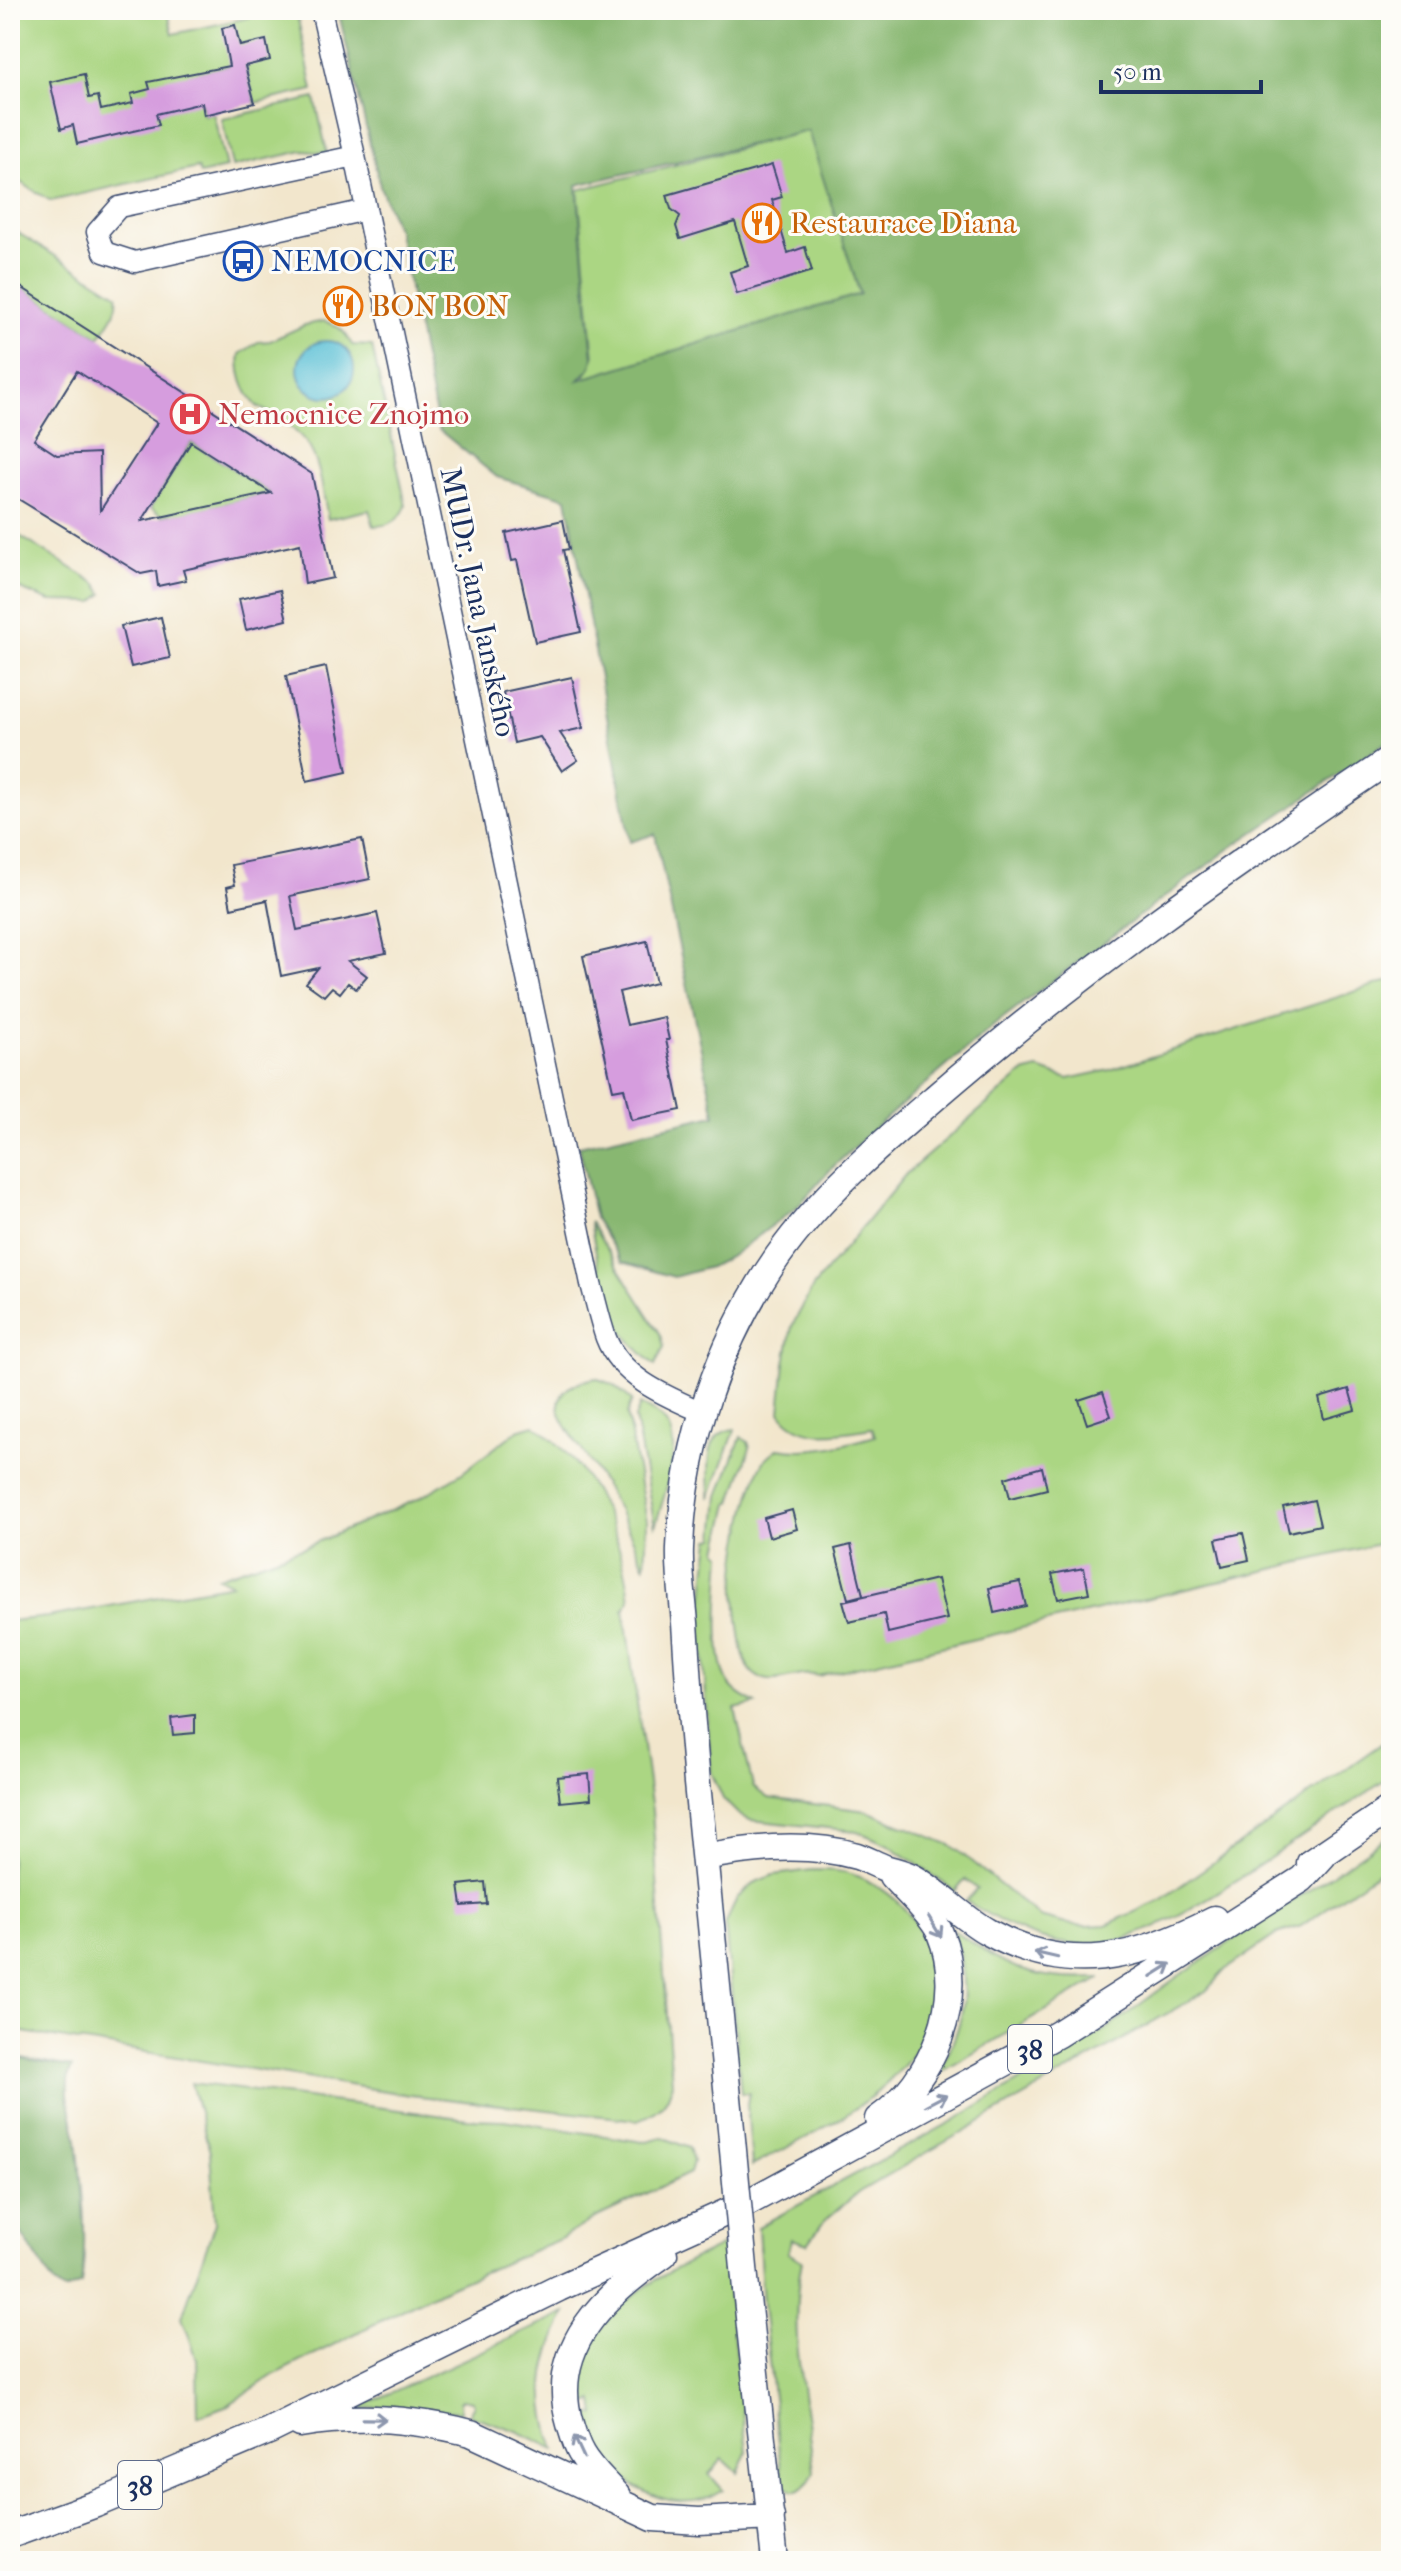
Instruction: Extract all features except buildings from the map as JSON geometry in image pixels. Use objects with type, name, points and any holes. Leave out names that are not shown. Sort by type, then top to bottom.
[{"type":"main road","points":[[775,2561],[691,1727],[680,1549],[687,1480],[702,1412],[721,1358],[778,1257],[854,1170],[1008,1034],[1239,862],[1391,759]]},
{"type":"main road","name":"38","points":[[10,2535],[96,2504],[269,2431],[559,2288],[719,2216],[780,2184],[1058,2034],[1302,1879],[1323,1856],[1391,1808]]},
{"type":"main road","points":[[705,1857],[756,1849],[806,1848],[858,1856],[913,1877],[987,1931],[1023,1949],[1064,1959],[1080,1959],[1136,1951],[1184,1934],[1323,1856]]},
{"type":"main road","points":[[780,2184],[896,2107],[929,2061],[939,2035],[949,1989],[948,1964],[940,1932],[885,1868]]},
{"type":"main road","points":[[628,2507],[580,2452],[573,2433],[564,2400],[573,2347],[606,2301],[634,2275],[719,2216]]},
{"type":"main road","points":[[269,2431],[339,2419],[374,2418],[439,2425],[471,2433],[653,2518],[671,2521],[771,2517]]},
{"type":"street","points":[[321,10],[355,156],[119,207],[97,232],[104,252],[135,262],[366,210]]},
{"type":"street","name":"MUDr. Jana Janského","points":[[355,156],[591,1284],[607,1339],[617,1358],[648,1386],[702,1412]]},
{"type":"green space","points":[[10,10],[167,10],[173,34],[296,10],[313,90],[255,103],[245,66],[229,66],[194,74],[204,115],[213,112],[226,168],[200,174],[198,168],[51,201],[10,176]]},
{"type":"green space","points":[[338,10],[1391,10],[1391,739],[1229,849],[999,1021],[877,1126],[831,1169],[797,1207],[733,1255],[710,1267],[674,1277],[622,1262],[595,1218],[579,1146],[715,1115],[655,834],[630,842],[567,498],[497,477],[439,430],[398,232],[380,186]],"holes":[[[808,131],[860,294],[579,380],[591,367],[593,358],[577,185]]]},
{"type":"green space","points":[[315,98],[327,153],[303,151],[232,167],[222,119]]},
{"type":"green space","points":[[811,130],[860,295],[586,378],[594,358],[578,190]]},
{"type":"green space","points":[[10,228],[117,294],[115,311],[99,337],[10,280]]},
{"type":"green space","points":[[324,321],[341,330],[352,345],[372,346],[406,506],[401,515],[389,524],[374,526],[369,510],[328,519],[318,469],[306,442],[285,423],[256,405],[245,387],[240,354],[258,342],[270,341],[305,325]],"holes":[[[321,342],[345,349],[353,364],[336,395],[323,396],[304,385],[299,366],[309,348]]]},
{"type":"green space","points":[[191,443],[271,493],[171,516],[163,516],[150,508]]},
{"type":"green space","points":[[10,530],[97,584],[103,594],[94,602],[50,601],[10,585]]},
{"type":"green space","points":[[1391,980],[1391,1541],[818,1676],[769,1680],[754,1674],[742,1650],[736,1581],[746,1514],[760,1470],[767,1458],[779,1448],[816,1449],[875,1436],[872,1428],[822,1434],[810,1432],[789,1422],[780,1412],[792,1326],[813,1287],[906,1174],[1023,1073],[1039,1069],[1068,1079],[1110,1070]]},
{"type":"green space","points":[[590,1222],[661,1335],[664,1347],[655,1365],[625,1334],[615,1317],[603,1283]]},
{"type":"green space","points":[[595,1378],[612,1384],[632,1400],[627,1414],[647,1521],[645,1567],[614,1501],[559,1410],[560,1399],[567,1390],[577,1383]]},
{"type":"green space","points":[[640,1405],[664,1420],[673,1446],[670,1474],[655,1527],[635,1418]]},
{"type":"green space","points":[[534,1425],[572,1459],[587,1480],[611,1525],[626,1575],[630,1600],[624,1609],[652,1811],[672,2083],[661,2107],[638,2120],[410,2095],[10,2030],[10,1621],[232,1584],[218,1577],[305,1547],[416,1500],[462,1473],[518,1430]]},
{"type":"green space","points":[[735,1429],[710,1498],[712,1446],[724,1432]]},
{"type":"green space","points":[[741,1437],[750,1448],[729,1504],[718,1550],[722,1554],[720,1652],[727,1680],[736,1691],[756,1704],[735,1709],[753,1787],[768,1798],[867,1811],[951,1845],[1040,1917],[1086,1926],[1106,1925],[1159,1901],[1391,1737],[1391,1776],[1192,1908],[1139,1933],[1091,1945],[1057,1942],[1010,1926],[966,1901],[977,1889],[965,1879],[955,1891],[889,1845],[857,1831],[750,1820],[739,1815],[723,1799],[711,1772],[701,1619],[710,1539],[715,1538],[719,1496]]},
{"type":"green space","points":[[1391,1834],[1391,1863],[1301,1926],[1277,1934],[1225,1970],[1206,1991],[859,2192],[825,2220],[808,2244],[791,2239],[788,2253],[802,2261],[796,2314],[797,2340],[814,2471],[800,2490],[791,2490],[786,2486],[782,2479],[763,2305],[758,2227],[957,2119],[1108,2028],[1177,1977]]},
{"type":"green space","points":[[812,1870],[854,1875],[883,1890],[905,1910],[921,1933],[931,1960],[934,1988],[930,2017],[918,2045],[884,2086],[849,2113],[752,2166],[747,2104],[749,2093],[741,2093],[725,1925],[737,1898],[758,1881],[774,1875]]},
{"type":"green space","points":[[953,1930],[1022,1970],[1056,1977],[1101,1978],[938,2074],[955,2037],[963,2004],[962,1970]]},
{"type":"green space","points":[[10,2056],[72,2067],[68,2094],[79,2158],[84,2249],[81,2284],[64,2291],[54,2284],[10,2216]]},
{"type":"green space","points":[[191,2083],[468,2119],[504,2120],[643,2142],[662,2137],[689,2148],[693,2161],[690,2173],[595,2218],[562,2238],[442,2290],[275,2374],[228,2405],[198,2416],[197,2359],[182,2317],[215,2223],[210,2152]]},
{"type":"green space","points":[[723,2245],[747,2452],[738,2473],[723,2459],[709,2474],[723,2490],[702,2499],[680,2501],[657,2497],[617,2473],[601,2455],[589,2435],[583,2414],[596,2415],[594,2401],[585,2405],[580,2401],[581,2371],[590,2345],[605,2322],[624,2302],[672,2270]]},
{"type":"green space","points":[[566,2313],[551,2347],[544,2380],[545,2413],[555,2449],[517,2431],[469,2415],[474,2404],[463,2399],[460,2412],[387,2406],[363,2409],[364,2405]]},
{"type":"water","points":[[326,341],[346,349],[354,369],[346,389],[326,397],[306,389],[298,369],[306,349]]},
{"type":"place","name":"Restaurace Diana","points":[[762,223]]},
{"type":"place","name":"NEMOCNICE","points":[[243,261]]},
{"type":"place","name":"BON BON","points":[[343,306]]},
{"type":"place","name":"Nemocnice Znojmo","points":[[190,414]]}]
